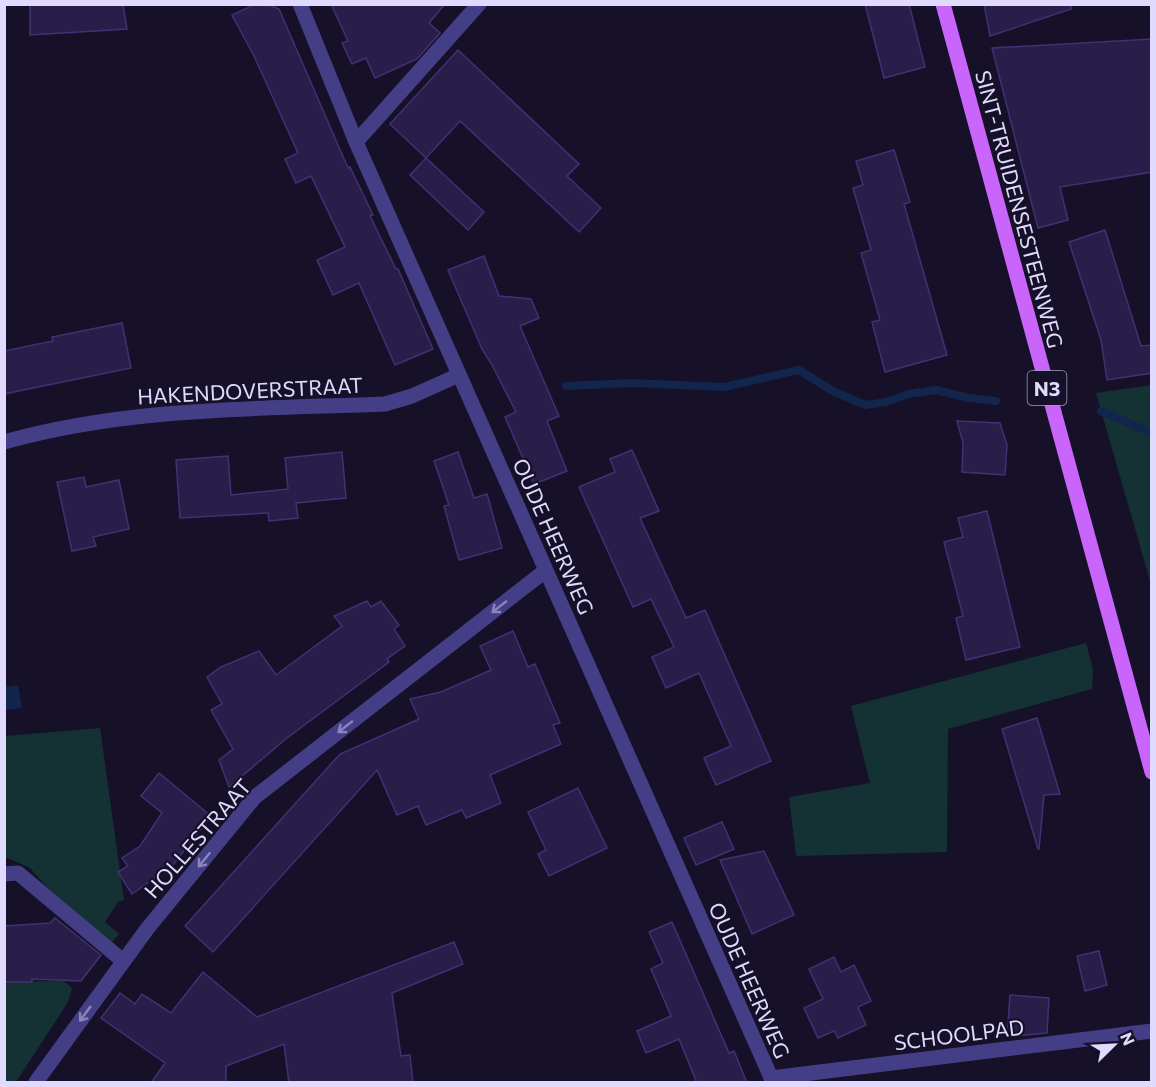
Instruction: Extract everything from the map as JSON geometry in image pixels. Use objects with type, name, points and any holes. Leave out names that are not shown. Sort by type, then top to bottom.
[{"type":"main road","name":"SINT-TRUIDENSESTEENWEG","points":[[943,4],[1152,772]]},
{"type":"street","name":"OUDE HEERWEG","points":[[300,4],[356,142],[772,1080]]},
{"type":"street","points":[[356,142],[480,4]]},
{"type":"street","name":"HAKENDOVERSTRAAT","points":[[4,442],[39,432],[170,412],[385,404],[412,396],[459,375]]},
{"type":"street","name":"HOLLESTRAAT","points":[[36,1083],[147,929],[255,797],[545,571]]},
{"type":"street","points":[[4,874],[18,873],[123,961]]},
{"type":"street","name":"SCHOOLPAD","points":[[772,1080],[1152,1031]]},
{"type":"green space","points":[[1152,385],[1151,584],[1096,393]]},
{"type":"green space","points":[[1086,643],[1093,669],[1092,689],[948,729],[947,852],[796,856],[789,797],[870,783],[851,706]]},
{"type":"green space","points":[[100,728],[124,900],[118,902],[105,922],[119,934],[111,943],[50,890],[30,868],[8,858],[5,859],[5,736]]},
{"type":"green space","points":[[63,981],[72,988],[68,1002],[16,1082],[5,1082],[4,982]]},
{"type":"water","points":[[18,685],[22,708],[5,710],[5,687]]},
{"type":"building","points":[[30,4],[123,4],[127,29],[30,35]]},
{"type":"building","points":[[256,4],[267,4],[279,9],[348,168],[350,167],[373,215],[370,216],[398,269],[433,349],[395,365],[359,283],[333,295],[317,260],[345,247],[311,176],[296,183],[285,159],[298,153],[254,56],[232,15]]},
{"type":"building","points":[[331,4],[445,4],[429,23],[440,33],[417,59],[375,78],[366,58],[352,64],[342,43],[348,41]]},
{"type":"building","points":[[865,4],[909,4],[925,67],[884,78]]},
{"type":"building","points":[[984,4],[1071,4],[1071,9],[990,36]]},
{"type":"building","points":[[1152,39],[1152,172],[1060,187],[1068,220],[1038,228],[992,48]]},
{"type":"building","points":[[458,50],[579,164],[567,176],[601,208],[579,232],[460,121],[426,158],[390,124]]},
{"type":"building","points":[[894,150],[910,202],[904,204],[947,355],[885,372],[872,322],[880,320],[861,253],[871,250],[853,188],[863,185],[856,161]]},
{"type":"building","points":[[426,158],[484,212],[468,230],[410,175]]},
{"type":"building","points":[[1105,230],[1141,346],[1152,345],[1152,373],[1107,380],[1101,340],[1069,242]]},
{"type":"building","points":[[484,256],[499,296],[531,299],[539,318],[520,326],[559,416],[547,421],[567,471],[534,484],[505,417],[516,412],[482,349],[448,270]]},
{"type":"building","points":[[122,323],[131,368],[4,394],[4,351],[53,341],[52,337]]},
{"type":"building","points":[[957,421],[1000,423],[1007,445],[1005,475],[962,472],[963,443]]},
{"type":"building","points":[[632,450],[659,511],[640,518],[686,618],[705,610],[771,761],[716,785],[704,758],[731,746],[699,673],[666,688],[652,657],[674,647],[651,599],[633,607],[579,487],[615,472],[610,459]]},
{"type":"building","points":[[342,452],[346,498],[296,503],[298,518],[269,521],[268,513],[180,518],[176,460],[228,456],[231,495],[288,489],[285,458]]},
{"type":"building","points":[[458,452],[474,498],[487,494],[502,548],[459,560],[444,506],[449,505],[434,461]]},
{"type":"building","points":[[84,477],[86,487],[119,480],[129,529],[93,537],[96,546],[72,551],[57,482]]},
{"type":"building","points":[[987,511],[1020,647],[966,660],[956,618],[963,616],[944,542],[963,537],[958,518]]},
{"type":"building","points":[[367,601],[371,607],[381,601],[399,625],[394,629],[405,646],[387,659],[389,662],[287,738],[229,787],[219,760],[233,749],[211,710],[222,704],[207,677],[221,667],[259,651],[276,675],[342,626],[334,616]]},
{"type":"building","points":[[513,631],[528,667],[535,664],[560,723],[553,725],[561,744],[490,775],[501,803],[466,818],[462,810],[426,825],[418,806],[397,815],[377,770],[213,952],[185,926],[340,754],[419,719],[410,699],[441,692],[491,670],[480,646]]},
{"type":"building","points":[[1037,718],[1060,794],[1044,795],[1039,849],[1002,729]]},
{"type":"building","points":[[159,773],[211,816],[173,865],[132,894],[118,872],[128,866],[122,858],[140,846],[162,813],[141,796]]},
{"type":"building","points":[[578,788],[607,848],[549,876],[538,854],[546,850],[528,812]]},
{"type":"building","points":[[722,822],[734,849],[696,865],[684,838]]},
{"type":"building","points":[[764,851],[794,915],[752,934],[720,860]]},
{"type":"building","points":[[55,918],[101,955],[81,981],[32,979],[32,982],[4,982],[4,926],[50,923]]},
{"type":"building","points":[[672,922],[729,1053],[734,1051],[747,1083],[697,1083],[679,1039],[646,1053],[637,1031],[671,1016],[651,969],[663,963],[649,932]]},
{"type":"building","points":[[454,942],[463,964],[392,993],[401,1056],[410,1055],[413,1083],[289,1083],[284,1044],[226,1066],[226,1083],[151,1083],[165,1063],[101,1018],[120,993],[135,1004],[142,994],[171,1013],[203,972],[257,1017]]},
{"type":"building","points":[[1099,951],[1107,985],[1085,991],[1077,956]]},
{"type":"building","points":[[834,957],[841,972],[854,965],[871,1001],[858,1007],[866,1025],[838,1038],[834,1031],[818,1038],[804,1008],[823,999],[809,969]]},
{"type":"building","points":[[1010,995],[1049,998],[1047,1033],[1007,1037]]},
{"type":"waterway","points":[[566,386],[632,383],[724,387],[799,370],[831,390],[865,405],[887,402],[908,394],[936,390],[969,398],[996,401]]},
{"type":"waterway","points":[[1101,411],[1152,433]]}]
